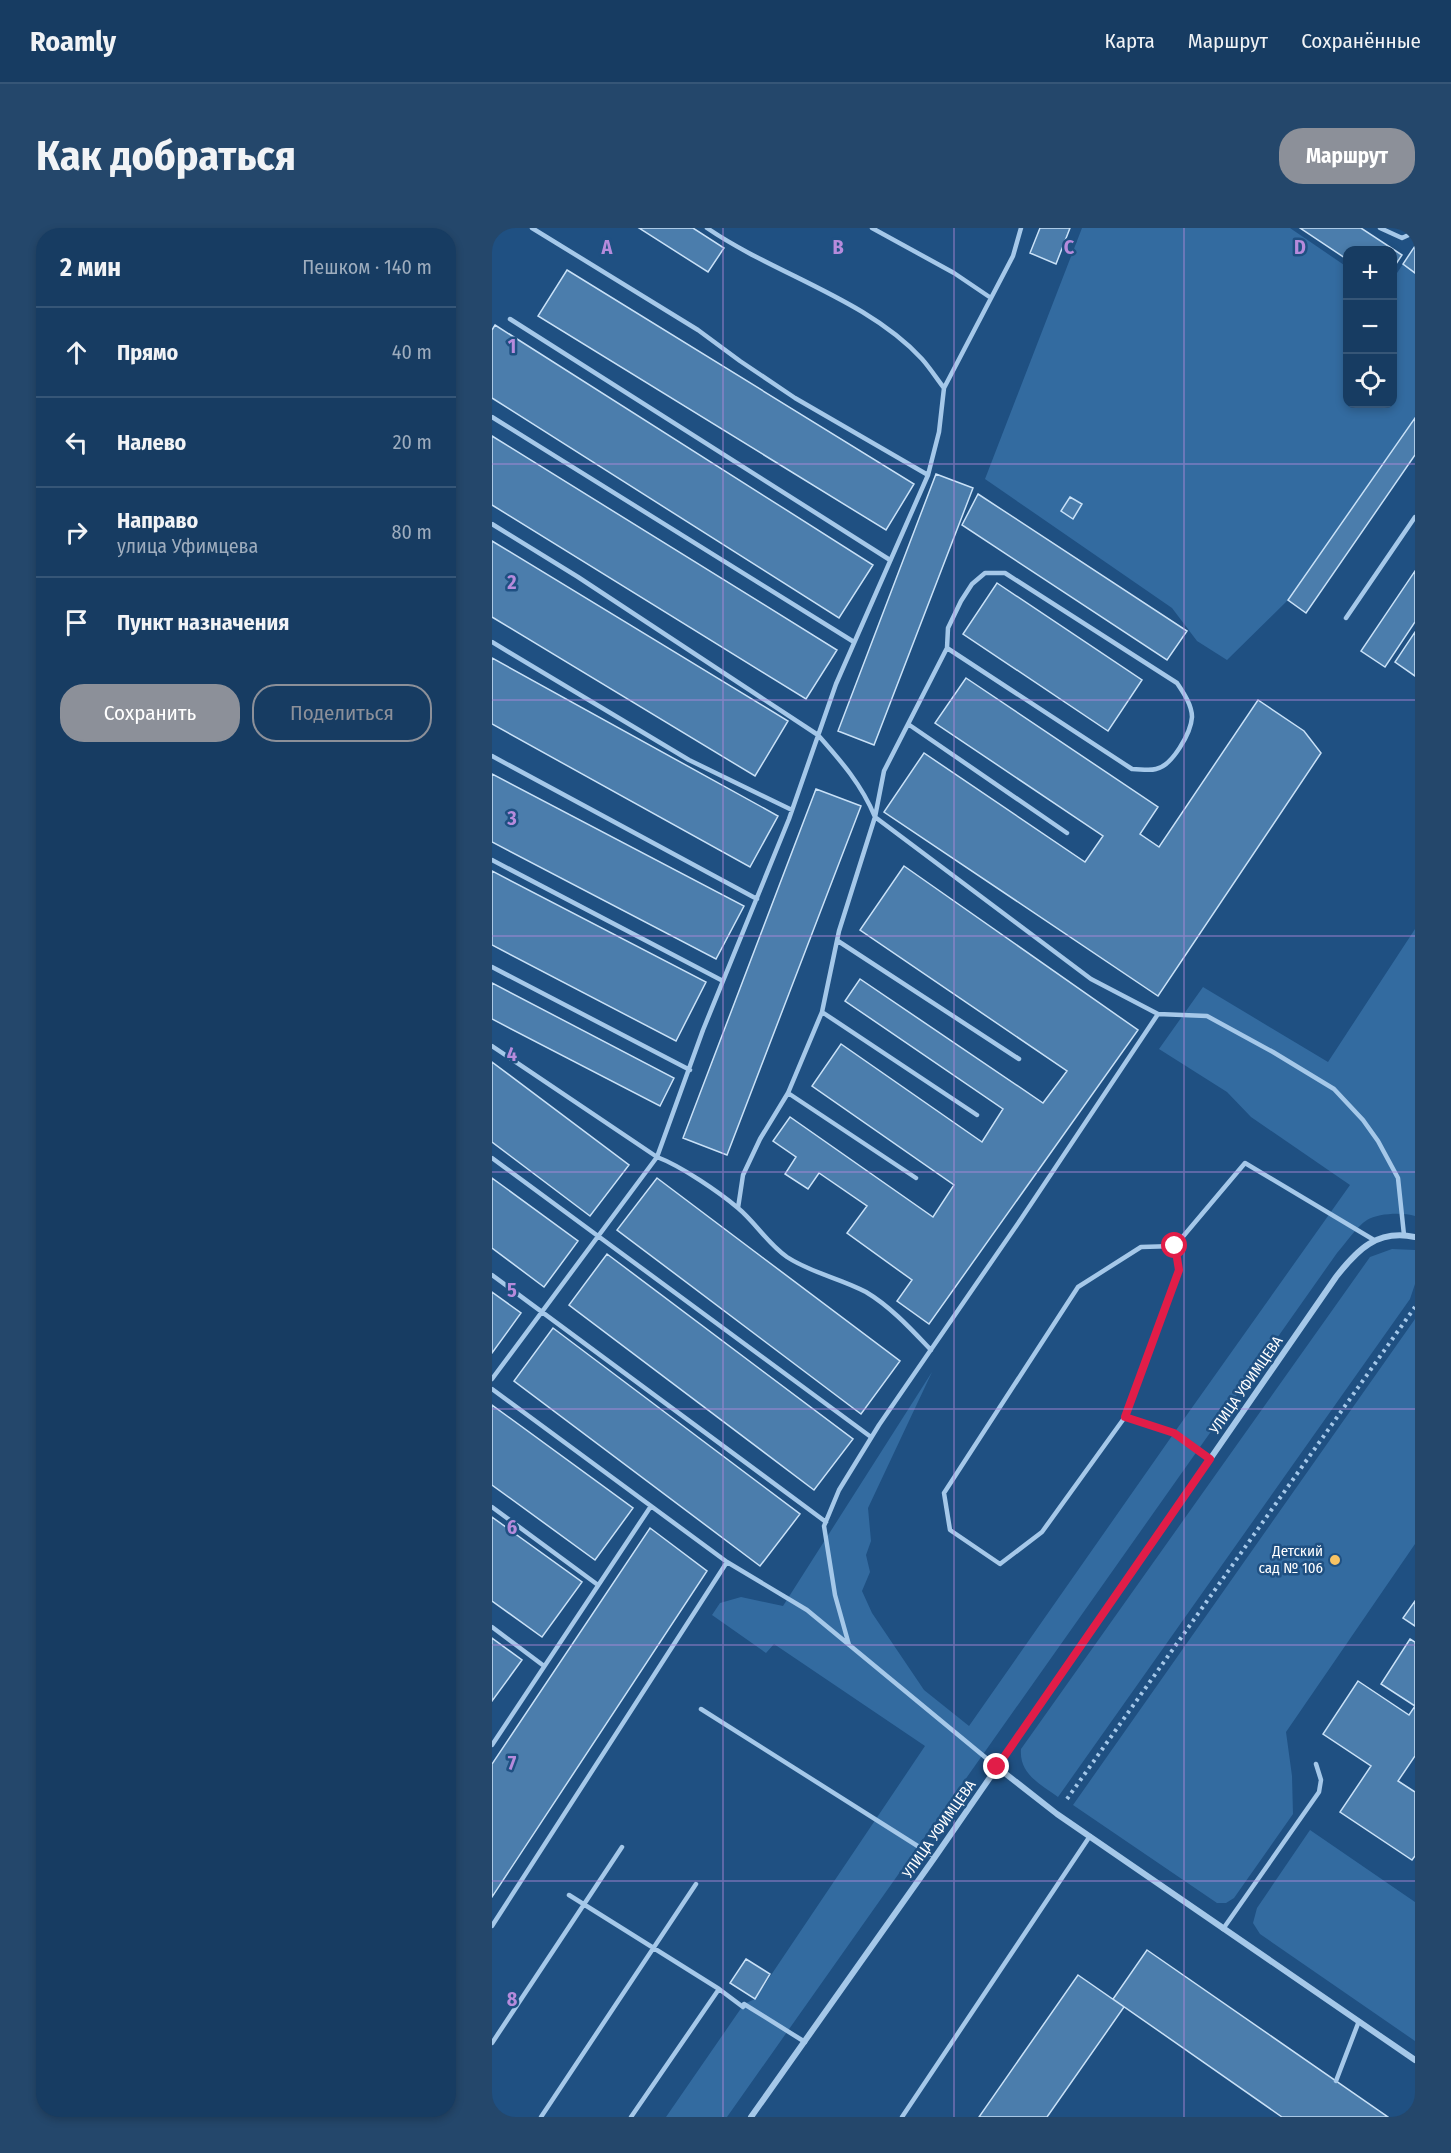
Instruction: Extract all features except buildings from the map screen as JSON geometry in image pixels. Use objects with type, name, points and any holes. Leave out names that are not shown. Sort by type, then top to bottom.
[{"type":"street","name":"УЛИЦА УФИМЦЕВА","points":[[752,2117],[935,1857],[1336,1276],[1355,1253],[1374,1240],[1404,1235],[1415,1237]]},
{"type":"street","points":[[997,1767],[1057,1814],[1415,2060]]},
{"type":"lane","points":[[532,228],[698,330],[795,398],[928,476]]},
{"type":"lane","points":[[707,228],[763,262],[875,320],[922,359],[944,388]]},
{"type":"lane","points":[[872,228],[954,273],[991,298]]},
{"type":"lane","points":[[492,1379],[657,1157],[723,981],[792,810],[836,684],[928,476],[939,432],[944,388],[1013,256],[1021,228]]},
{"type":"lane","points":[[1380,228],[1402,238],[1415,232]]},
{"type":"lane","points":[[510,319],[890,560]]},
{"type":"lane","points":[[492,417],[854,642]]},
{"type":"lane","points":[[1346,618],[1415,517]]},
{"type":"lane","points":[[492,524],[578,577],[818,735],[845,765],[865,793],[875,817],[1091,979],[1158,1014],[1207,1016],[1334,1089],[1363,1120],[1378,1141],[1398,1178],[1404,1235]]},
{"type":"lane","points":[[738,1208],[743,1175],[760,1139],[788,1093],[822,1012],[857,870],[875,817],[884,771],[947,648],[948,628],[972,584],[986,573],[1005,573],[1177,683],[1187,699],[1192,716],[1188,736],[1172,758],[1157,770],[1132,769],[947,648]]},
{"type":"lane","points":[[492,642],[689,760],[792,810]]},
{"type":"lane","points":[[908,724],[1067,833]]},
{"type":"lane","points":[[492,756],[757,899]]},
{"type":"lane","points":[[492,860],[723,981]]},
{"type":"lane","points":[[838,941],[1018,1059]]},
{"type":"lane","points":[[492,967],[690,1070]]},
{"type":"lane","points":[[822,1012],[977,1115]]},
{"type":"lane","points":[[849,1645],[835,1594],[824,1526],[839,1490],[871,1437],[1158,1014]]},
{"type":"lane","points":[[492,1046],[657,1157],[673,1163],[738,1208],[770,1244],[804,1268],[830,1275],[866,1293],[900,1317],[931,1350]]},
{"type":"lane","points":[[788,1093],[916,1178]]},
{"type":"lane","points":[[492,1158],[871,1437]]},
{"type":"lane","points":[[1175,1246],[1179,1270],[1125,1417],[1042,1532],[1000,1564],[950,1530],[944,1493],[1078,1287],[1141,1247],[1175,1246],[1245,1163],[1374,1240]]},
{"type":"lane","points":[[492,1275],[826,1522]]},
{"type":"lane","points":[[492,1389],[727,1562],[807,1610],[997,1767]]},
{"type":"lane","points":[[1125,1417],[1174,1433],[1210,1459]]},
{"type":"lane","points":[[492,1745],[494,1736],[544,1666],[651,1506]]},
{"type":"lane","points":[[492,1507],[598,1585]]},
{"type":"lane","points":[[492,1926],[727,1562]]},
{"type":"lane","points":[[492,1628],[544,1666]]},
{"type":"lane","points":[[701,1709],[935,1857]]},
{"type":"lane","points":[[1223,1929],[1319,1792],[1321,1780],[1316,1764]]},
{"type":"lane","points":[[902,2117],[1090,1836]]},
{"type":"lane","points":[[492,2043],[622,1847]]},
{"type":"lane","points":[[541,2117],[696,1884]]},
{"type":"lane","points":[[569,1895],[719,1989],[742,2007],[744,2004],[804,2042]]},
{"type":"lane","points":[[631,2117],[719,1989]]},
{"type":"lane","points":[[1336,2081],[1359,2021]]},
{"type":"path","points":[[1057,1814],[1415,1307]]},
{"type":"shaded area","points":[[1082,228],[1290,228],[1343,264],[1343,408],[1397,408],[1397,273],[1403,264],[1415,273],[1415,418],[1288,600],[1227,660],[1197,641],[1172,608],[985,479]]},
{"type":"shaded area","points":[[1415,929],[1415,1216],[1391,1214],[1367,1220],[1359,1226],[1337,1253],[727,2117],[666,2117],[744,2004],[755,1999],[925,1746],[774,1644],[766,1653],[712,1615],[720,1603],[741,1597],[783,1606],[932,1372],[868,1508],[871,1541],[866,1555],[870,1572],[862,1591],[872,1613],[924,1690],[969,1726],[1350,1185],[1251,1117],[1227,1092],[1159,1049],[1203,987],[1328,1062]]},
{"type":"shaded area","points":[[1392,1249],[1415,1250],[1415,1284],[1410,1299],[1058,1797],[1027,1772],[1021,1758],[1021,1749],[1370,1257]]},
{"type":"shaded area","points":[[1415,1319],[1415,1544],[1286,1732],[1292,1776],[1293,1814],[1234,1898],[1226,1903],[1217,1903],[1073,1805]]},
{"type":"shaded area","points":[[1310,1830],[1415,1902],[1415,2041],[1260,1934],[1253,1923],[1257,1908]]},
{"type":"place","name":"Детский сад № 106","points":[[1335,1560]]},
{"type":"route","points":[[997,1767],[1210,1459],[1174,1433],[1125,1417],[1179,1270],[1175,1246]]}]
